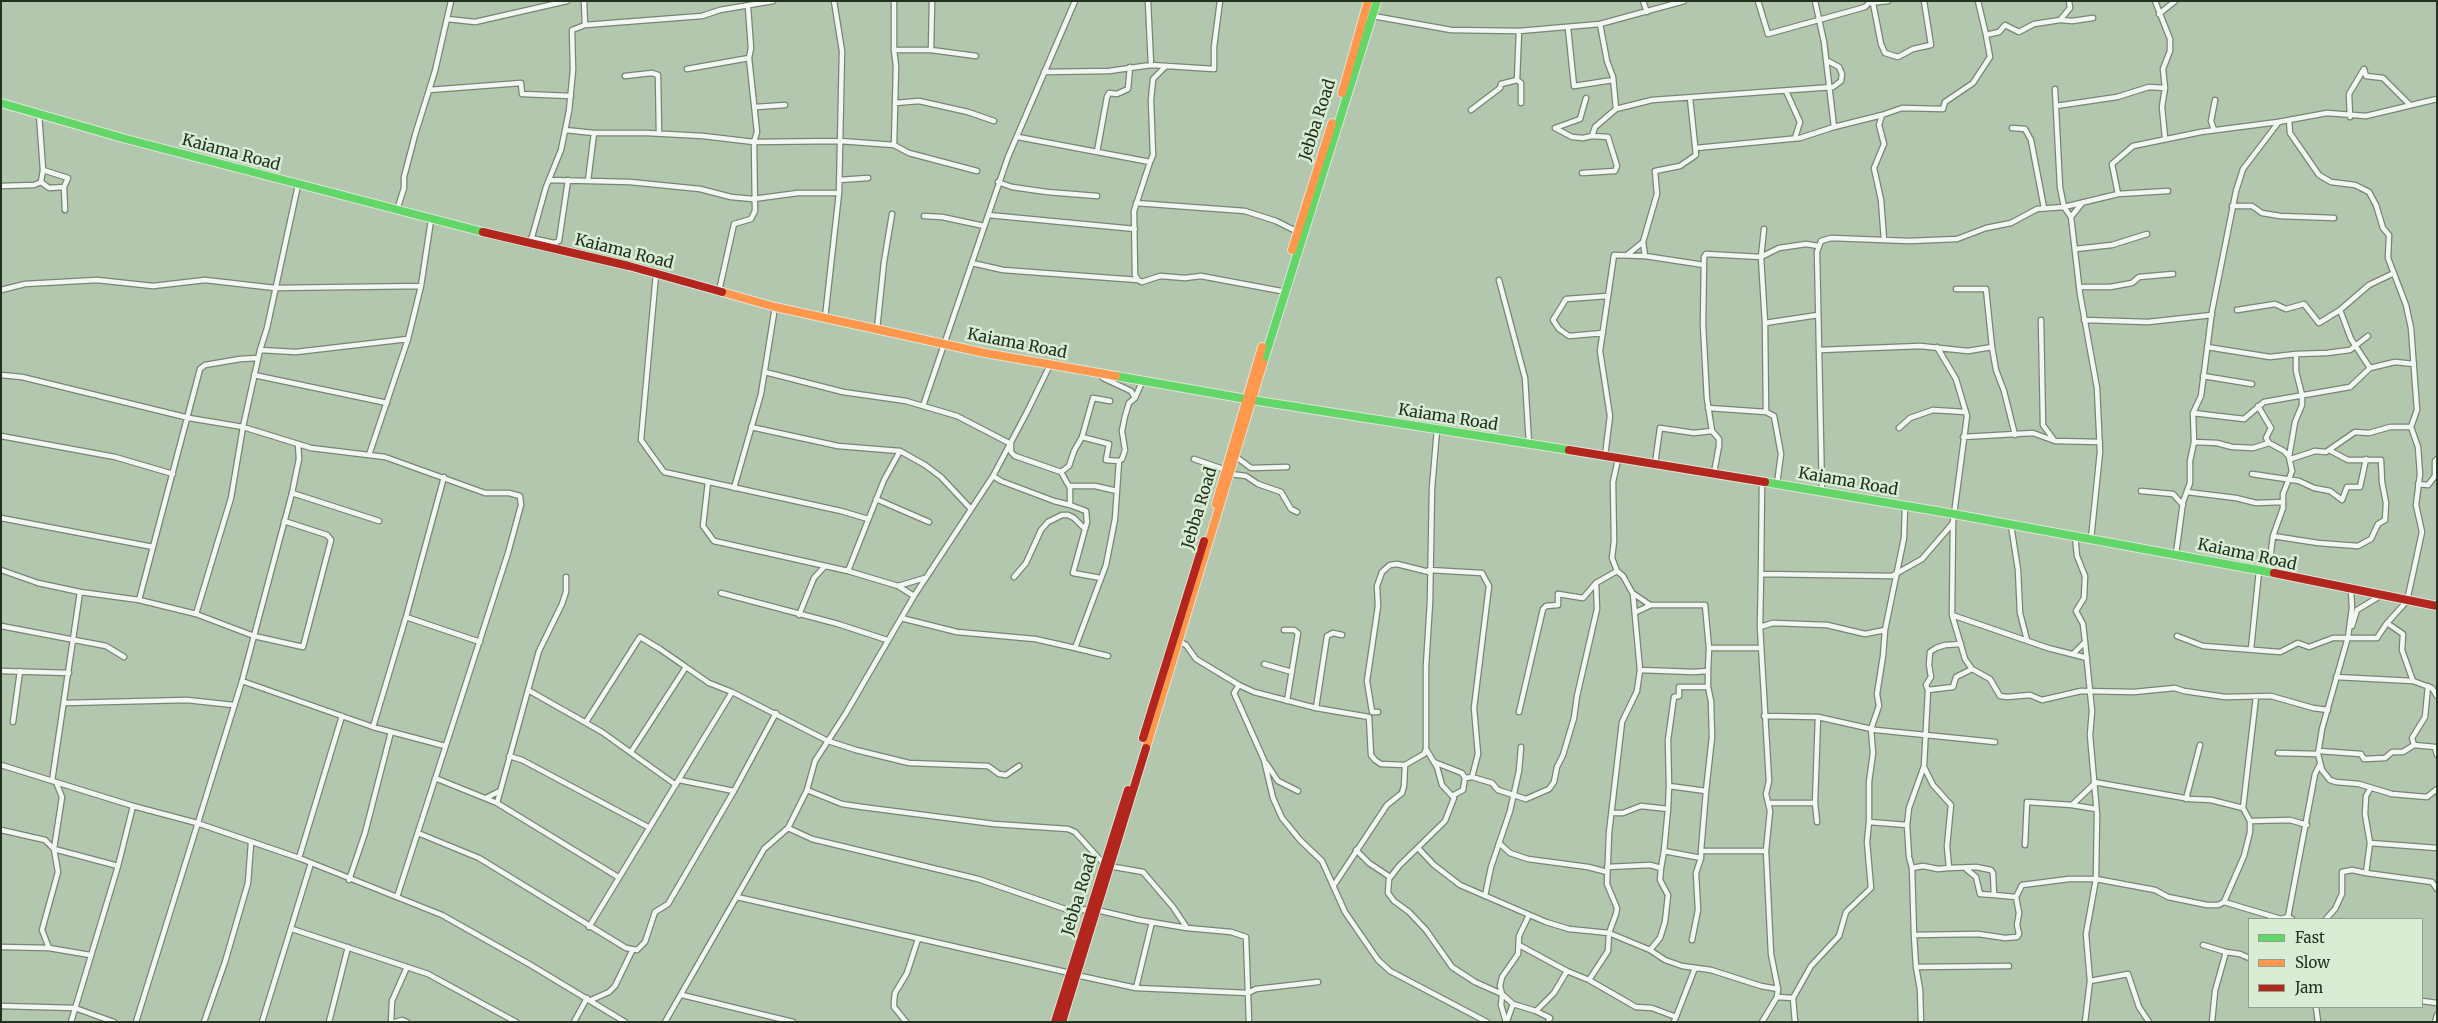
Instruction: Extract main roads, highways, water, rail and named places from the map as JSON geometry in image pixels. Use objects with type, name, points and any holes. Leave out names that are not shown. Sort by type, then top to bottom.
[{"type":"highway","name":"Jebba Road","points":[[1107,865],[1178,641],[1280,291],[1343,90],[1368,1]]},
{"type":"highway","name":"Jebba Road","points":[[1055,1022],[1094,909],[1228,472],[1235,456],[1249,399],[1377,1]]},
{"type":"highway","name":"Kaiama Road","points":[[1,103],[431,220],[530,241],[629,266],[775,307],[945,344],[1142,382],[1656,464],[1905,506],[1953,518],[2075,536],[2176,554],[2437,606]]},
{"type":"highway","name":"Jebba Road","points":[[1062,1022],[1073,974]]}]
